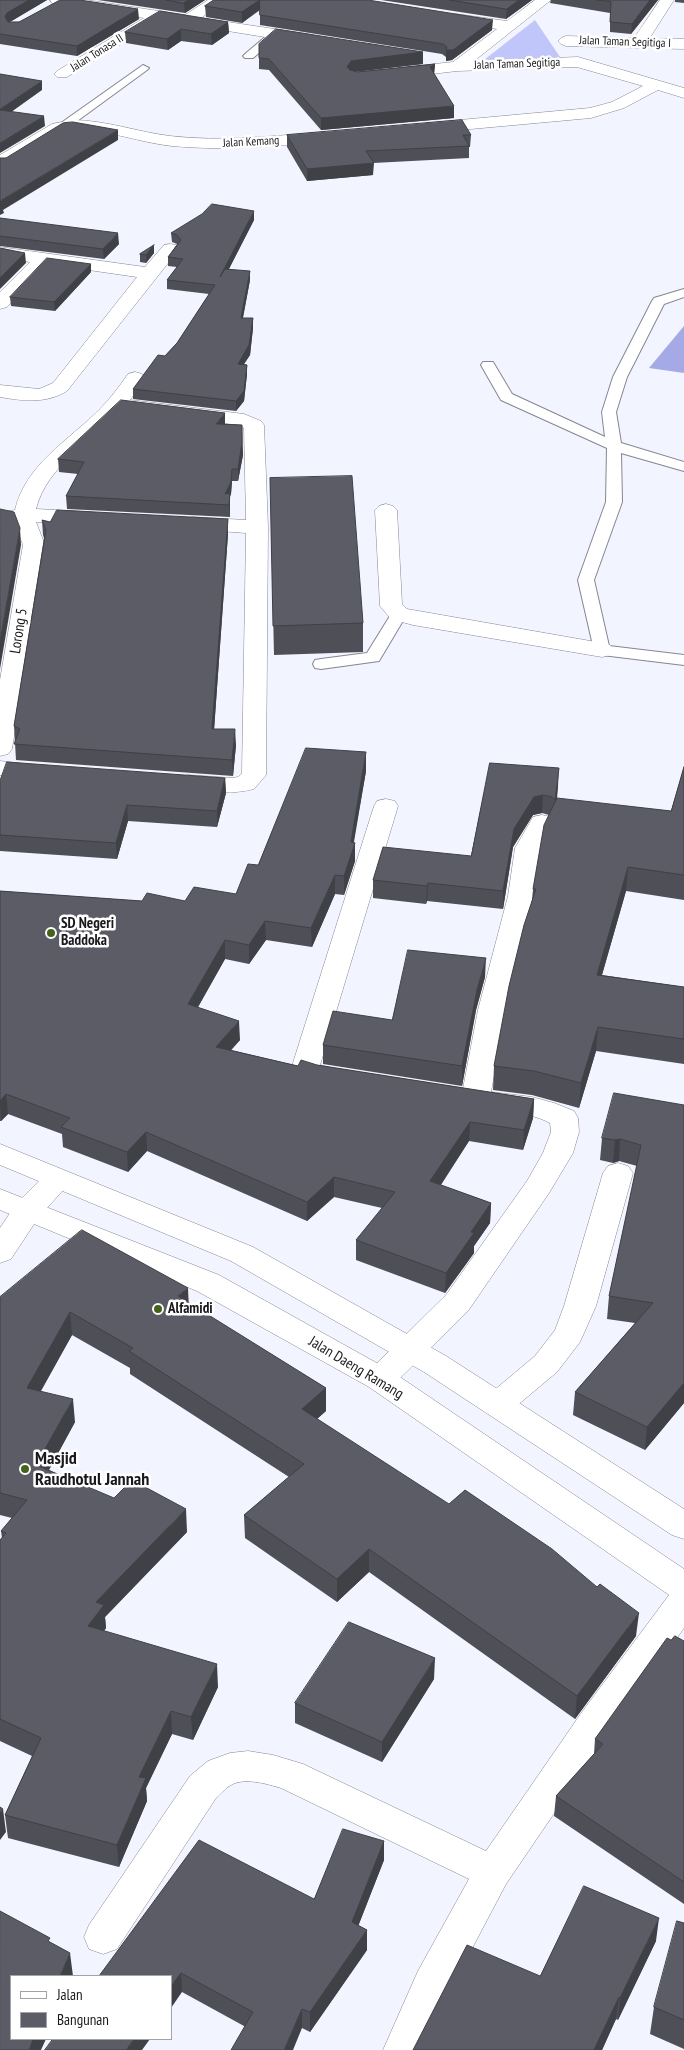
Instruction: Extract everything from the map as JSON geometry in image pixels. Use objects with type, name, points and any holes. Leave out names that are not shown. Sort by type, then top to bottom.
[{"type":"street","points":[[188,20],[218,0]]},
{"type":"street","points":[[638,42],[667,0]]},
{"type":"street","points":[[385,74],[459,64],[541,3],[551,23],[566,41],[578,62]]},
{"type":"street","points":[[55,4],[188,20],[324,41]]},
{"type":"street","name":"Jalan Tonasa II","points":[[62,74],[157,16]]},
{"type":"street","points":[[443,16],[509,26]]},
{"type":"street","name":"Jalan Taman Segitiga I","points":[[566,41],[684,44]]},
{"type":"street","points":[[412,55],[459,64]]},
{"type":"street","name":"Jalan Taman Segitiga","points":[[459,64],[578,62],[684,93]]},
{"type":"street","points":[[410,129],[592,113],[618,105],[656,85]]},
{"type":"street","name":"Jalan Kemang","points":[[0,162],[58,127],[65,125],[91,126],[168,141],[195,144],[263,142],[341,135]]},
{"type":"street","points":[[0,142],[24,147]]},
{"type":"street","points":[[0,391],[40,395],[60,387],[148,273],[170,250]]},
{"type":"street","points":[[0,252],[148,273]]},
{"type":"street","points":[[0,303],[43,258]]},
{"type":"street","points":[[24,515],[36,482],[51,462],[117,404],[135,378]]},
{"type":"street","points":[[117,404],[244,420],[254,425],[258,527],[254,775],[245,784],[232,786],[164,780]]},
{"type":"street","points":[[386,510],[392,606],[399,614],[602,650]]},
{"type":"street","points":[[0,519],[24,515],[112,520]]},
{"type":"street","name":"Lorong 5","points":[[0,750],[34,545],[33,537],[27,528],[24,515]]},
{"type":"street","points":[[170,522],[258,527]]},
{"type":"street","points":[[0,768],[67,773]]},
{"type":"street","points":[[357,1080],[308,1071],[306,1066],[386,806]]},
{"type":"street","points":[[380,1379],[457,1303],[539,1186],[558,1153],[565,1132],[564,1118],[555,1112],[465,1098],[492,1010],[521,896],[528,848],[542,822]]},
{"type":"street","points":[[0,1154],[242,1254],[410,1349],[684,1526]]},
{"type":"street","points":[[498,1405],[546,1364],[569,1334],[580,1306],[618,1173]]},
{"type":"street","points":[[0,1252],[14,1205],[58,1179]]},
{"type":"street","name":"Jalan Daeng Ramang","points":[[14,1205],[208,1283],[380,1379],[684,1587]]},
{"type":"street","points":[[404,2050],[432,1984],[493,1872],[595,1722],[684,1601]]},
{"type":"street","points":[[103,1938],[203,1787],[220,1772],[240,1767],[259,1766],[290,1775],[493,1872]]},
{"type":"lane","points":[[249,56],[275,34]]},
{"type":"lane","points":[[65,125],[143,68]]},
{"type":"lane","points":[[684,293],[659,300],[620,377],[609,412],[614,446],[614,502],[586,580],[602,650],[684,660]]},
{"type":"lane","points":[[488,365],[506,397],[614,446],[684,468]]},
{"type":"lane","points":[[321,664],[373,657],[399,614]]},
{"type":"shaded area","points":[[535,20],[560,57],[484,60]]},
{"type":"shaded area","points":[[684,326],[684,373],[649,368]]},
{"type":"building","points":[[0,0],[29,0],[7,13],[5,17],[8,22],[19,22],[60,0],[80,0],[138,9],[77,46],[0,34]]},
{"type":"building","points":[[166,0],[188,0],[184,3]]},
{"type":"building","points":[[214,0],[259,0],[242,12],[205,6]]},
{"type":"building","points":[[260,0],[368,0],[493,20],[453,50],[446,50],[447,47],[443,44],[260,15]]},
{"type":"building","points":[[450,0],[519,0],[507,9]]},
{"type":"building","points":[[597,0],[650,0],[632,24],[610,22],[611,2]]},
{"type":"building","points":[[160,11],[228,22],[211,34],[181,29],[167,39],[125,32]]},
{"type":"building","points":[[276,29],[423,52],[351,61],[347,67],[357,72],[435,64],[430,67],[454,106],[321,118],[269,59],[259,58],[259,44]]},
{"type":"building","points":[[0,74],[42,81],[0,109]]},
{"type":"building","points":[[0,110],[44,116],[0,143]]},
{"type":"building","points":[[462,120],[471,135],[463,135],[469,146],[366,151],[374,163],[307,169],[287,135]]},
{"type":"building","points":[[73,122],[118,130],[0,201],[0,158],[6,158],[63,123]]},
{"type":"building","points":[[212,204],[254,211],[220,277],[225,269],[250,271],[241,318],[253,318],[249,345],[238,364],[247,365],[244,391],[236,401],[133,389],[158,355],[165,356],[177,343],[215,285],[167,280],[183,259],[168,257],[181,240],[177,235],[171,233],[202,214]]},
{"type":"building","points":[[0,218],[118,233],[103,249],[0,236]]},
{"type":"building","points":[[154,245],[146,255],[140,254]]},
{"type":"building","points":[[0,248],[25,253],[0,278]]},
{"type":"building","points":[[47,258],[91,264],[54,302],[10,297]]},
{"type":"building","points":[[121,400],[225,413],[216,424],[242,425],[242,442],[238,469],[232,469],[231,482],[225,494],[230,493],[229,505],[66,496],[84,462],[58,459]]},
{"type":"building","points":[[352,476],[363,623],[273,626],[270,478]]},
{"type":"building","points":[[0,509],[14,512],[20,528],[0,641]]},
{"type":"building","points":[[57,510],[228,519],[212,729],[235,729],[232,760],[14,744],[20,729],[14,726],[46,530],[42,520],[50,522]]},
{"type":"building","points":[[306,748],[366,752],[351,842],[355,843],[344,876],[335,875],[311,928],[265,921],[249,945],[225,940],[188,1004],[239,1021],[216,1047],[298,1066],[301,1060],[317,1065],[534,1099],[524,1130],[470,1122],[430,1181],[491,1203],[471,1232],[474,1233],[446,1273],[356,1240],[395,1192],[334,1177],[307,1202],[146,1132],[127,1152],[61,1127],[70,1118],[6,1094],[0,1101],[0,891],[142,901],[147,893],[185,901],[194,887],[236,894],[248,864],[258,865]]},
{"type":"building","points":[[7,762],[225,778],[217,811],[127,805],[116,843],[0,835],[0,781]]},
{"type":"building","points":[[490,763],[559,768],[555,800],[552,797],[543,795],[534,797],[514,829],[503,891],[428,883],[427,886],[373,880],[383,847],[471,856]]},
{"type":"building","points":[[684,767],[684,875],[628,867],[597,975],[684,987],[684,1039],[598,1027],[581,1083],[534,1071],[494,1066],[509,986],[524,925],[536,889],[533,889],[544,825],[557,798],[671,811]]},
{"type":"building","points":[[408,950],[486,958],[477,990],[462,1066],[323,1045],[333,1011],[392,1020]]},
{"type":"building","points":[[614,1093],[684,1105],[684,1383],[647,1427],[575,1392],[653,1303],[609,1296],[641,1145],[620,1139],[602,1138]]},
{"type":"building","points":[[82,1230],[188,1288],[178,1296],[326,1388],[302,1409],[449,1504],[465,1490],[552,1549],[597,1587],[600,1584],[639,1613],[577,1696],[369,1549],[337,1579],[244,1515],[304,1464],[129,1351],[133,1348],[70,1312],[27,1388],[73,1399],[36,1465],[114,1498],[132,1480],[186,1509],[96,1602],[104,1605],[88,1626],[217,1664],[191,1717],[171,1711],[139,1777],[146,1778],[117,1845],[5,1815],[41,1738],[0,1719],[0,1540],[6,1533],[1,1531],[27,1500],[0,1493],[0,1297]]},
{"type":"building","points":[[349,1622],[435,1658],[382,1742],[295,1703]]},
{"type":"building","points":[[675,1636],[684,1641],[684,1882],[556,1796],[603,1744],[595,1739],[667,1638],[671,1640]]},
{"type":"building","points":[[343,1829],[384,1841],[352,1922],[367,1930],[310,2012],[302,2009],[284,2050],[231,2050],[253,2012],[181,1973],[172,1985],[172,1975],[100,1975],[199,1840],[314,1899]]},
{"type":"building","points":[[584,1886],[659,1918],[594,2050],[413,2050],[467,1945],[540,1976]]},
{"type":"building","points":[[0,1911],[50,1938],[48,1941],[70,1953],[60,1975],[10,1975],[10,2040],[33,2040],[29,2050],[0,2050]]},
{"type":"building","points":[[677,1921],[684,1923],[684,2020],[654,2007]]},
{"type":"building","points":[[52,2040],[133,2040],[126,2050],[45,2050]]},
{"type":"place","name":"SD Negeri Baddoka","points":[[51,933]]},
{"type":"place","name":"Alfamidi","points":[[158,1309]]},
{"type":"place","name":"Masjid Raudhotul Jannah","points":[[25,1469]]}]
